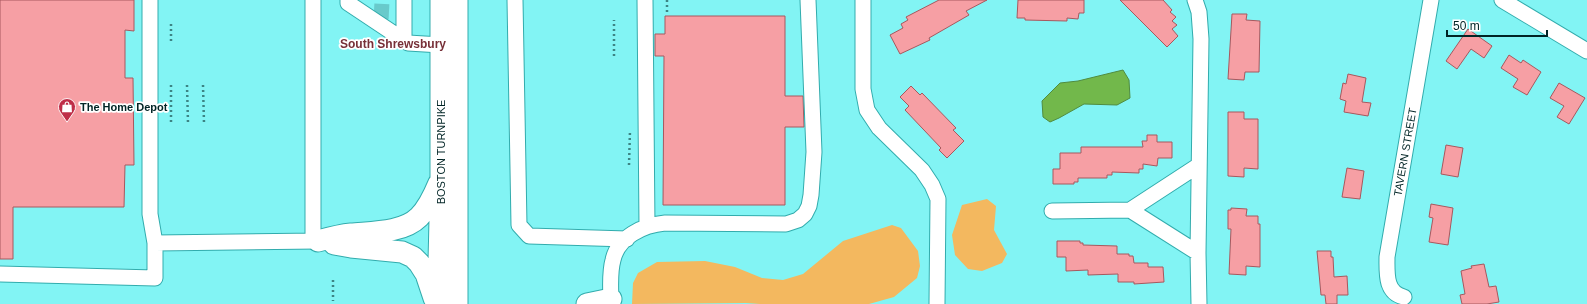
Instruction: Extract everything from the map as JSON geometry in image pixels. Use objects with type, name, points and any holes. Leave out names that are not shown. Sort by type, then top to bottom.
[{"type":"highway","name":"BOSTON TURNPIKE","points":[[437,304],[441,177],[441,0]]},
{"type":"highway","name":"BOSTON TURNPIKE","points":[[457,0],[457,304]]},
{"type":"highway","points":[[315,241],[350,234],[385,231],[408,225],[419,218],[433,198],[441,177]]},
{"type":"highway","points":[[315,241],[351,247],[402,252],[413,257],[426,274],[437,304]]},
{"type":"highway","points":[[457,277],[471,304]]},
{"type":"highway","points":[[587,304],[611,302]]},
{"type":"street","points":[[0,274],[155,278],[155,243],[150,214],[150,0]]},
{"type":"street","points":[[155,243],[315,241],[313,0]]},
{"type":"street","points":[[348,0],[348,3],[367,11],[408,43],[441,45]]},
{"type":"street","points":[[515,0],[519,225],[529,236],[626,239]]},
{"type":"street","points":[[645,0],[647,226]]},
{"type":"street","points":[[611,302],[612,261],[618,248],[626,239],[638,230],[647,226],[665,223],[786,224],[798,220],[805,214],[810,200],[814,152],[808,0]]},
{"type":"street","points":[[863,0],[863,89],[867,110],[879,128],[922,170],[932,185],[938,199],[936,304]]},
{"type":"street","points":[[1195,0],[1200,16],[1201,39],[1198,253],[1199,304]]},
{"type":"street","name":"TAVERN STREET","points":[[1404,296],[1397,295],[1390,286],[1387,257],[1431,0]]},
{"type":"street","points":[[1502,0],[1587,51]]},
{"type":"street","points":[[400,8],[404,40]]},
{"type":"street","points":[[1052,211],[1130,210],[1199,165]]},
{"type":"street","points":[[1130,210],[1198,253]]},
{"type":"path","points":[[667,0],[667,12]]},
{"type":"path","points":[[614,20],[614,56]]},
{"type":"path","points":[[171,24],[171,43]]},
{"type":"path","points":[[171,84],[172,123]]},
{"type":"path","points":[[187,84],[188,123]]},
{"type":"path","points":[[203,85],[204,123]]},
{"type":"path","points":[[629,165],[630,130]]},
{"type":"path","points":[[333,280],[333,301]]},
{"type":"shaded area","points":[[1123,70],[1129,80],[1130,98],[1117,105],[1084,104],[1050,122],[1043,117],[1042,101],[1060,83],[1078,81]]},
{"type":"shaded area","points":[[987,199],[996,206],[994,230],[1007,254],[1002,263],[982,271],[968,269],[955,255],[952,235],[962,205]]},
{"type":"shaded area","points":[[892,225],[901,228],[918,251],[920,266],[917,278],[894,297],[869,304],[632,304],[633,283],[638,273],[657,262],[705,261],[735,267],[762,278],[783,280],[803,274],[843,241]]},
{"type":"building","name":"The Home Depot","points":[[0,0],[134,0],[134,31],[125,30],[125,78],[133,78],[134,165],[125,165],[124,207],[13,207],[13,259],[0,259]]},
{"type":"building","points":[[939,0],[987,0],[966,11],[969,15],[929,38],[930,40],[900,54],[890,35],[903,28],[901,24],[908,20],[906,17]]},
{"type":"building","points":[[1018,0],[1084,0],[1084,13],[1079,13],[1078,19],[1067,18],[1067,21],[1025,20],[1025,18],[1017,18]]},
{"type":"building","points":[[1120,0],[1163,0],[1172,10],[1170,12],[1176,17],[1172,21],[1177,25],[1172,29],[1178,36],[1167,47]]},
{"type":"building","points":[[1232,14],[1247,14],[1246,20],[1260,21],[1259,72],[1245,72],[1244,80],[1228,79]]},
{"type":"building","points":[[665,16],[785,16],[785,96],[803,96],[804,127],[785,127],[785,205],[663,205],[664,56],[655,56],[655,34],[665,34]]},
{"type":"building","points":[[1468,29],[1492,46],[1484,58],[1471,49],[1457,69],[1446,61]]},
{"type":"building","points":[[1509,55],[1521,63],[1523,60],[1541,72],[1527,95],[1513,87],[1518,79],[1501,68]]},
{"type":"building","points":[[1348,74],[1366,78],[1362,102],[1371,103],[1368,116],[1344,112],[1346,101],[1340,99],[1343,83],[1346,84]]},
{"type":"building","points":[[1559,83],[1585,98],[1569,124],[1557,117],[1564,106],[1550,98]]},
{"type":"building","points":[[911,86],[920,95],[922,93],[956,128],[953,130],[964,141],[947,158],[939,150],[941,148],[905,110],[909,106],[900,97]]},
{"type":"building","points":[[1228,112],[1244,112],[1244,119],[1258,119],[1258,169],[1244,168],[1244,177],[1228,176]]},
{"type":"building","points":[[1147,135],[1157,135],[1157,142],[1172,142],[1172,158],[1158,158],[1157,166],[1143,164],[1143,169],[1139,169],[1139,173],[1112,172],[1112,175],[1107,175],[1107,178],[1078,178],[1078,182],[1074,182],[1074,184],[1053,184],[1053,169],[1060,169],[1060,153],[1081,153],[1081,147],[1143,147],[1142,141],[1147,141]]},
{"type":"building","points":[[1446,145],[1463,148],[1458,177],[1441,174]]},
{"type":"building","points":[[1347,168],[1364,171],[1360,199],[1342,197]]},
{"type":"building","points":[[1431,204],[1453,208],[1448,245],[1429,242],[1433,218],[1429,217]]},
{"type":"building","points":[[1231,208],[1247,209],[1246,216],[1258,216],[1258,224],[1260,224],[1260,267],[1246,266],[1246,275],[1229,274],[1231,229],[1228,229],[1228,210],[1231,210]]},
{"type":"building","points":[[1057,241],[1080,241],[1083,245],[1117,246],[1117,254],[1129,254],[1129,256],[1133,256],[1134,263],[1148,263],[1148,267],[1163,267],[1164,282],[1134,284],[1134,282],[1118,282],[1118,274],[1088,275],[1088,270],[1066,271],[1066,257],[1057,257]]},
{"type":"building","points":[[1317,251],[1331,251],[1331,257],[1333,257],[1334,277],[1347,276],[1348,295],[1337,295],[1337,304],[1326,304],[1325,295],[1321,295]]},
{"type":"building","points":[[1484,264],[1489,287],[1496,286],[1499,302],[1487,304],[1462,304],[1460,295],[1465,294],[1461,271],[1472,268],[1471,266]]},
{"type":"tunnel","points":[[374,11],[393,12]]},
{"type":"place","name":"The Home Depot","points":[[67,122]]},
{"type":"district","name":"South Shrewsbury","points":[[393,44]]}]
